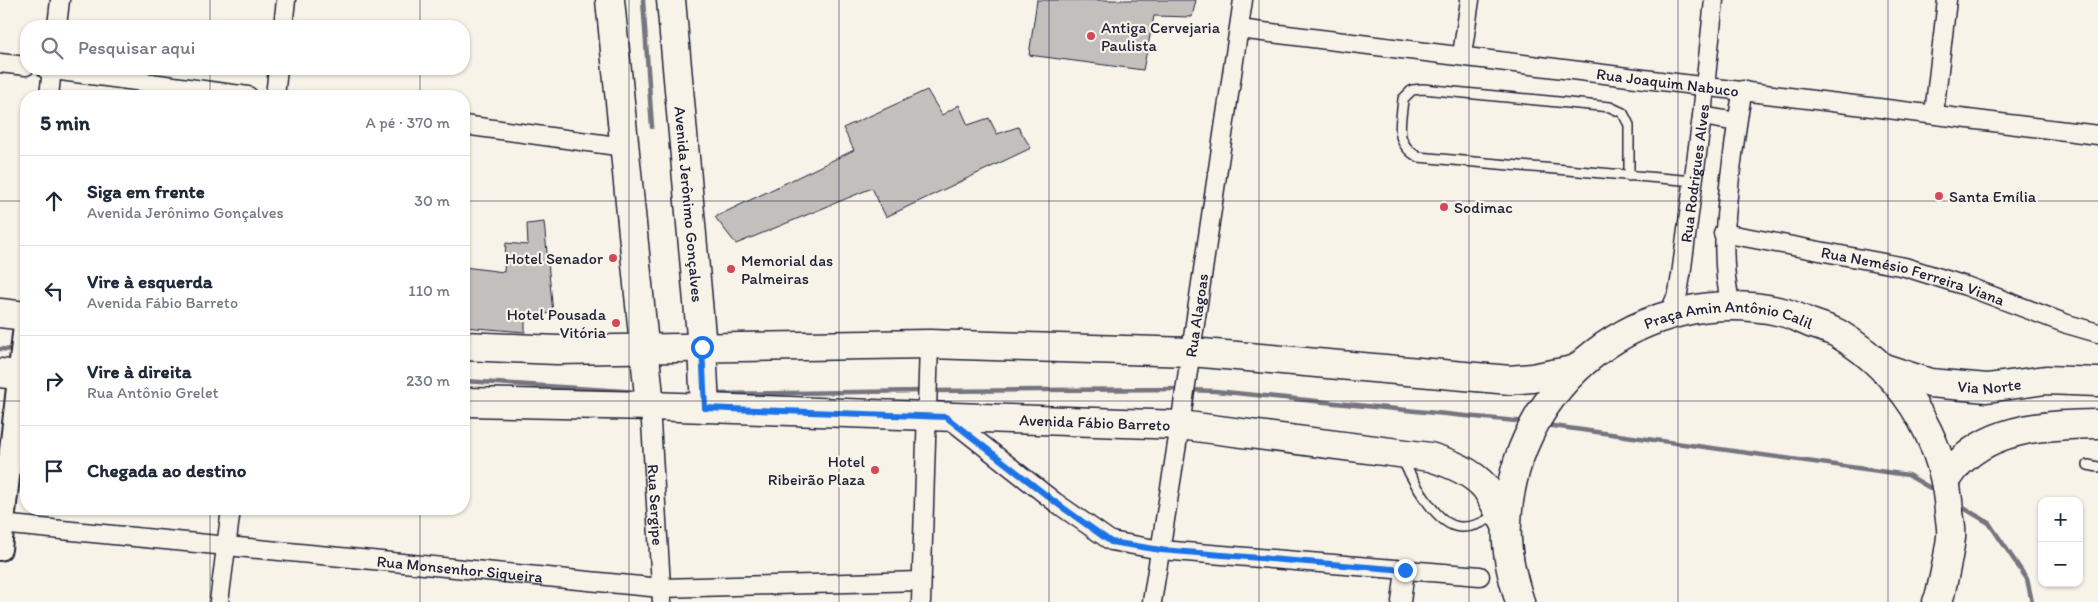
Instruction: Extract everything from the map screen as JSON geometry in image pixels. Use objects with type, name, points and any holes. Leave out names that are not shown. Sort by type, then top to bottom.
[{"type":"main road","points":[[610,0],[649,400]]},
{"type":"main road","name":"Avenida Jerônimo Gonçalves","points":[[671,0],[703,354],[705,402]]},
{"type":"main road","name":"Praça Amin Antônio Calil","points":[[1520,602],[1510,571],[1503,519],[1520,450],[1534,422],[1551,395],[1573,370],[1617,336],[1668,315],[1700,308],[1731,306],[1782,312],[1836,333],[1883,367],[1912,400],[1933,439],[1947,483],[1951,536],[1937,602]]},
{"type":"main road","points":[[0,313],[20,319]]},
{"type":"main road","points":[[470,346],[645,354],[929,348],[1510,380],[1573,370]]},
{"type":"main road","points":[[2046,380],[2098,362]]},
{"type":"main road","name":"Via Norte","points":[[1883,367],[1930,383],[1987,388],[2046,380],[2098,382]]},
{"type":"main road","name":"Avenida Fábio Barreto","points":[[470,402],[649,400],[1181,422],[1430,457],[1449,462],[1464,470],[1485,487],[1503,519]]},
{"type":"main road","points":[[1947,483],[1961,462],[1986,442],[2006,435],[2049,425],[2098,424]]},
{"type":"street","points":[[58,20],[60,0]]},
{"type":"street","points":[[284,20],[286,0]]},
{"type":"street","name":"Rua Alagoas","points":[[1152,602],[1181,422],[1243,0]]},
{"type":"street","points":[[1462,55],[1470,0]]},
{"type":"street","name":"Rua Rodrigues Alves","points":[[1668,315],[1678,293],[1681,275],[1702,116],[1714,0]]},
{"type":"street","points":[[1934,114],[1947,0]]},
{"type":"street","name":"Rua Joaquim Nabuco","points":[[1239,29],[1462,55],[2098,135]]},
{"type":"street","points":[[0,62],[20,65]]},
{"type":"street","points":[[49,90],[50,75]]},
{"type":"street","points":[[94,75],[204,90]]},
{"type":"street","points":[[275,90],[277,75]]},
{"type":"street","points":[[1731,306],[1724,270],[1723,233],[1737,122],[1743,90]]},
{"type":"street","points":[[1702,116],[1737,122]]},
{"type":"street","points":[[470,126],[624,147]]},
{"type":"street","name":"Rua Nemésio Ferreira Viana","points":[[1723,233],[1905,267],[1966,286],[2067,324],[2098,333]]},
{"type":"street","points":[[921,602],[934,412],[929,348]]},
{"type":"street","points":[[0,549],[16,372],[20,352]]},
{"type":"street","name":"Rua Sergipe","points":[[649,400],[661,595]]},
{"type":"street","points":[[934,412],[1111,542],[1161,550],[1480,576]]},
{"type":"street","points":[[219,602],[229,515]]},
{"type":"street","name":"Rua Monsenhor Siqueira","points":[[1,524],[661,595],[922,581]]},
{"type":"street","points":[[1401,602],[1405,570]]},
{"type":"lane","points":[[1629,176],[1629,125],[1623,113],[1610,107],[1423,89],[1412,90],[1403,99],[1400,138],[1406,150],[1418,157],[1629,176],[1694,181]]},
{"type":"lane","points":[[1399,453],[1415,487],[1444,520],[1458,528],[1503,519]]},
{"type":"lane","points":[[2088,465],[2098,466]]},
{"type":"building","name":"Antiga Cervejaria Paulista","points":[[1037,0],[1196,0],[1192,17],[1154,16],[1143,70],[1029,55]]},
{"type":"building","points":[[927,90],[942,115],[959,105],[968,125],[989,118],[997,134],[1018,127],[1031,148],[886,217],[872,188],[736,244],[715,217],[854,150],[843,128]]},
{"type":"building","points":[[544,222],[553,313],[525,316],[525,332],[470,327],[470,268],[504,272],[506,243],[528,245],[527,224]]},
{"type":"waterway","points":[[643,0],[652,127]]},
{"type":"waterway","points":[[0,349],[16,350]]},
{"type":"waterway","points":[[470,381],[640,392]]},
{"type":"waterway","points":[[930,391],[1182,389]]},
{"type":"waterway","points":[[1190,390],[1526,422]]},
{"type":"waterway","points":[[713,394],[922,391]]},
{"type":"waterway","points":[[1546,425],[1908,475],[1937,492]]},
{"type":"waterway","points":[[1957,504],[1989,523],[2027,579],[2032,602]]},
{"type":"place","name":"Antiga Cervejaria Paulista","points":[[1091,36]]},
{"type":"place","name":"Santa Emília","points":[[1939,196]]},
{"type":"place","name":"Sodimac","points":[[1444,207]]},
{"type":"place","name":"Hotel Senador","points":[[613,258]]},
{"type":"place","name":"Memorial das Palmeiras","points":[[731,269]]},
{"type":"place","name":"Hotel Pousada Vitória","points":[[616,323]]},
{"type":"place","name":"Hotel Ribeirão Plaza","points":[[875,470]]},
{"type":"route","points":[[702,347],[705,408],[946,417],[1055,502],[1111,542],[1161,550],[1405,570]]}]
